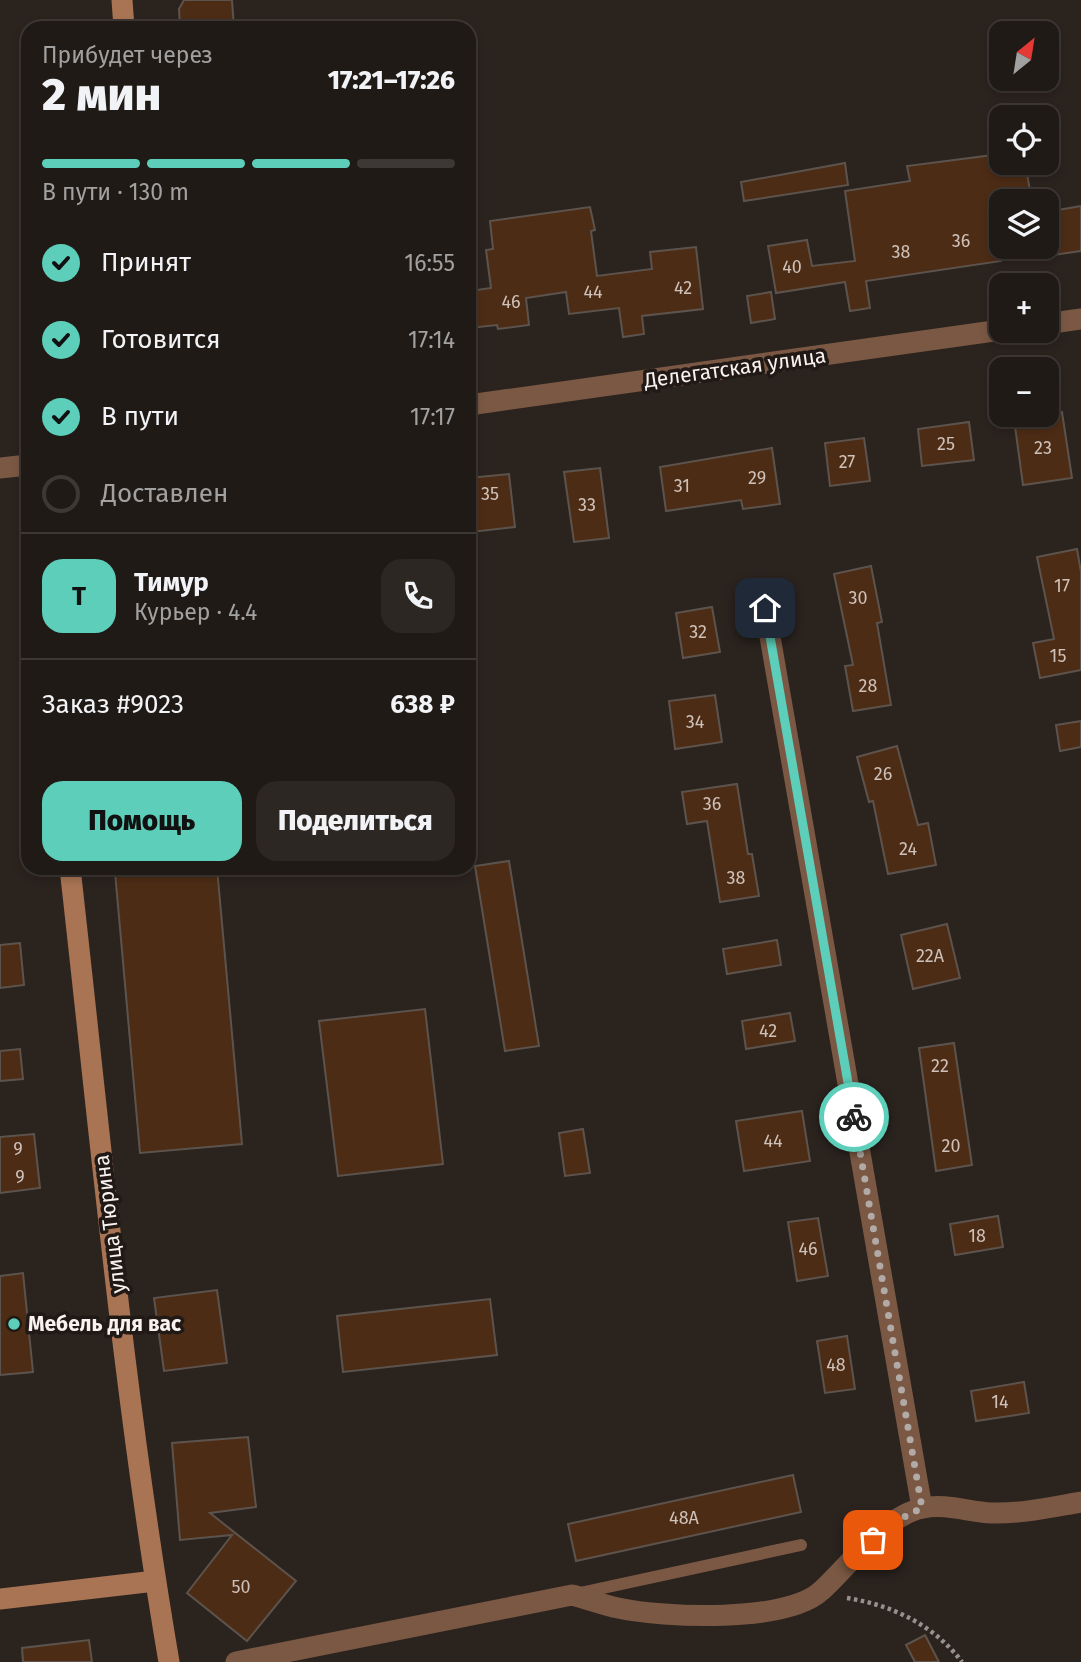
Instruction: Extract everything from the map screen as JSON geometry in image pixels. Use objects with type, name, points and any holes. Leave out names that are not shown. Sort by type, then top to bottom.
[{"type":"street","points":[[122,0],[124,21]]},
{"type":"street","points":[[1059,322],[1081,319]]},
{"type":"street","name":"Делегатская улица","points":[[476,404],[989,332]]},
{"type":"street","points":[[0,468],[21,466]]},
{"type":"street","points":[[765,608],[922,1508]]},
{"type":"street","name":"улица Тюрина","points":[[71,875],[116,1278],[155,1581],[169,1662]]},
{"type":"street","points":[[236,1662],[572,1595],[620,1609],[683,1615],[757,1613],[797,1605],[818,1594],[890,1524],[922,1508],[954,1508],[991,1513],[1081,1502]]},
{"type":"street","points":[[0,1599],[155,1581]]},
{"type":"lane","points":[[572,1595],[800,1545]]},
{"type":"path","points":[[818,1594],[862,1601],[903,1614],[924,1625],[962,1662]]},
{"type":"building","points":[[184,0],[232,0],[234,21],[180,21],[179,9]]},
{"type":"building","points":[[989,156],[989,175],[1027,175],[1030,189],[989,189],[989,259],[1001,261],[866,281],[870,308],[850,311],[845,282],[776,293],[768,246],[807,240],[812,266],[855,261],[845,191],[910,181],[907,166]]},
{"type":"building","points":[[845,163],[848,185],[744,201],[741,182]]},
{"type":"building","points":[[1081,206],[1081,251],[1059,254],[1059,210]]},
{"type":"building","points":[[590,207],[595,230],[591,231],[597,276],[652,269],[650,252],[696,247],[703,309],[642,316],[644,334],[623,337],[619,308],[569,314],[566,292],[526,298],[529,325],[498,329],[497,325],[476,327],[476,290],[491,288],[486,250],[493,249],[490,221]]},
{"type":"building","points":[[771,292],[775,319],[751,323],[747,296]]},
{"type":"building","points":[[1059,412],[1062,412],[1072,478],[1023,485],[1015,427],[1059,427]]},
{"type":"building","points":[[969,422],[974,460],[922,466],[918,429]]},
{"type":"building","points":[[864,438],[870,481],[830,486],[825,443]]},
{"type":"building","points":[[772,448],[780,504],[743,509],[741,500],[666,511],[660,467]]},
{"type":"building","points":[[600,468],[609,538],[574,542],[564,472]]},
{"type":"building","points":[[509,474],[515,527],[476,532],[476,477]]},
{"type":"building","points":[[1077,549],[1081,572],[1081,670],[1040,678],[1033,643],[1054,639],[1037,557]]},
{"type":"building","points":[[871,566],[882,622],[877,623],[891,705],[853,711],[845,666],[853,665],[834,574]]},
{"type":"building","points":[[712,607],[720,652],[683,658],[676,613]]},
{"type":"building","points":[[715,695],[722,742],[675,749],[669,701]]},
{"type":"building","points":[[1081,721],[1081,747],[1060,751],[1056,725]]},
{"type":"building","points":[[897,746],[918,825],[928,823],[936,865],[888,874],[873,801],[869,802],[857,757]]},
{"type":"building","points":[[737,784],[748,854],[752,854],[759,896],[720,902],[707,821],[687,824],[682,792]]},
{"type":"building","points":[[509,861],[539,1046],[505,1051],[476,866]]},
{"type":"building","points":[[115,875],[218,875],[242,1144],[140,1153]]},
{"type":"building","points":[[947,924],[960,978],[913,989],[901,935]]},
{"type":"building","points":[[777,940],[781,965],[727,974],[723,949]]},
{"type":"building","points":[[20,943],[24,985],[0,988],[0,945]]},
{"type":"building","points":[[425,1009],[443,1164],[338,1176],[319,1021]]},
{"type":"building","points":[[790,1013],[795,1041],[746,1049],[742,1021]]},
{"type":"building","points":[[954,1043],[972,1165],[936,1171],[919,1048]]},
{"type":"building","points":[[20,1049],[23,1079],[0,1081],[0,1051]]},
{"type":"building","points":[[802,1111],[810,1161],[744,1171],[736,1121]]},
{"type":"building","points":[[583,1129],[590,1173],[565,1176],[559,1133]]},
{"type":"building","points":[[34,1134],[40,1188],[0,1193],[0,1137]]},
{"type":"building","points":[[998,1216],[1003,1247],[955,1255],[950,1224]]},
{"type":"building","points":[[818,1218],[828,1276],[797,1281],[788,1222]]},
{"type":"building","name":"Мебель для вас","points":[[23,1273],[33,1372],[0,1375],[0,1276]]},
{"type":"building","points":[[217,1290],[227,1363],[164,1371],[154,1298]]},
{"type":"building","points":[[490,1299],[497,1355],[343,1372],[337,1316]]},
{"type":"building","points":[[847,1336],[855,1389],[825,1393],[817,1341]]},
{"type":"building","points":[[1024,1382],[1029,1413],[976,1421],[971,1391]]},
{"type":"building","points":[[248,1437],[256,1507],[210,1513],[296,1581],[247,1641],[187,1593],[232,1535],[180,1540],[172,1443]]},
{"type":"building","points":[[793,1475],[801,1512],[576,1561],[568,1524]]},
{"type":"building","points":[[925,1635],[939,1662],[915,1662],[906,1645]]},
{"type":"building","points":[[89,1640],[92,1662],[23,1662],[22,1648]]},
{"type":"way so far","points":[[854,1117],[922,1508],[890,1524],[873,1540]]},
{"type":"place","name":"Мебель для вас","points":[[14,1324]]},
{"type":"route","points":[[765,608],[854,1117]]}]
